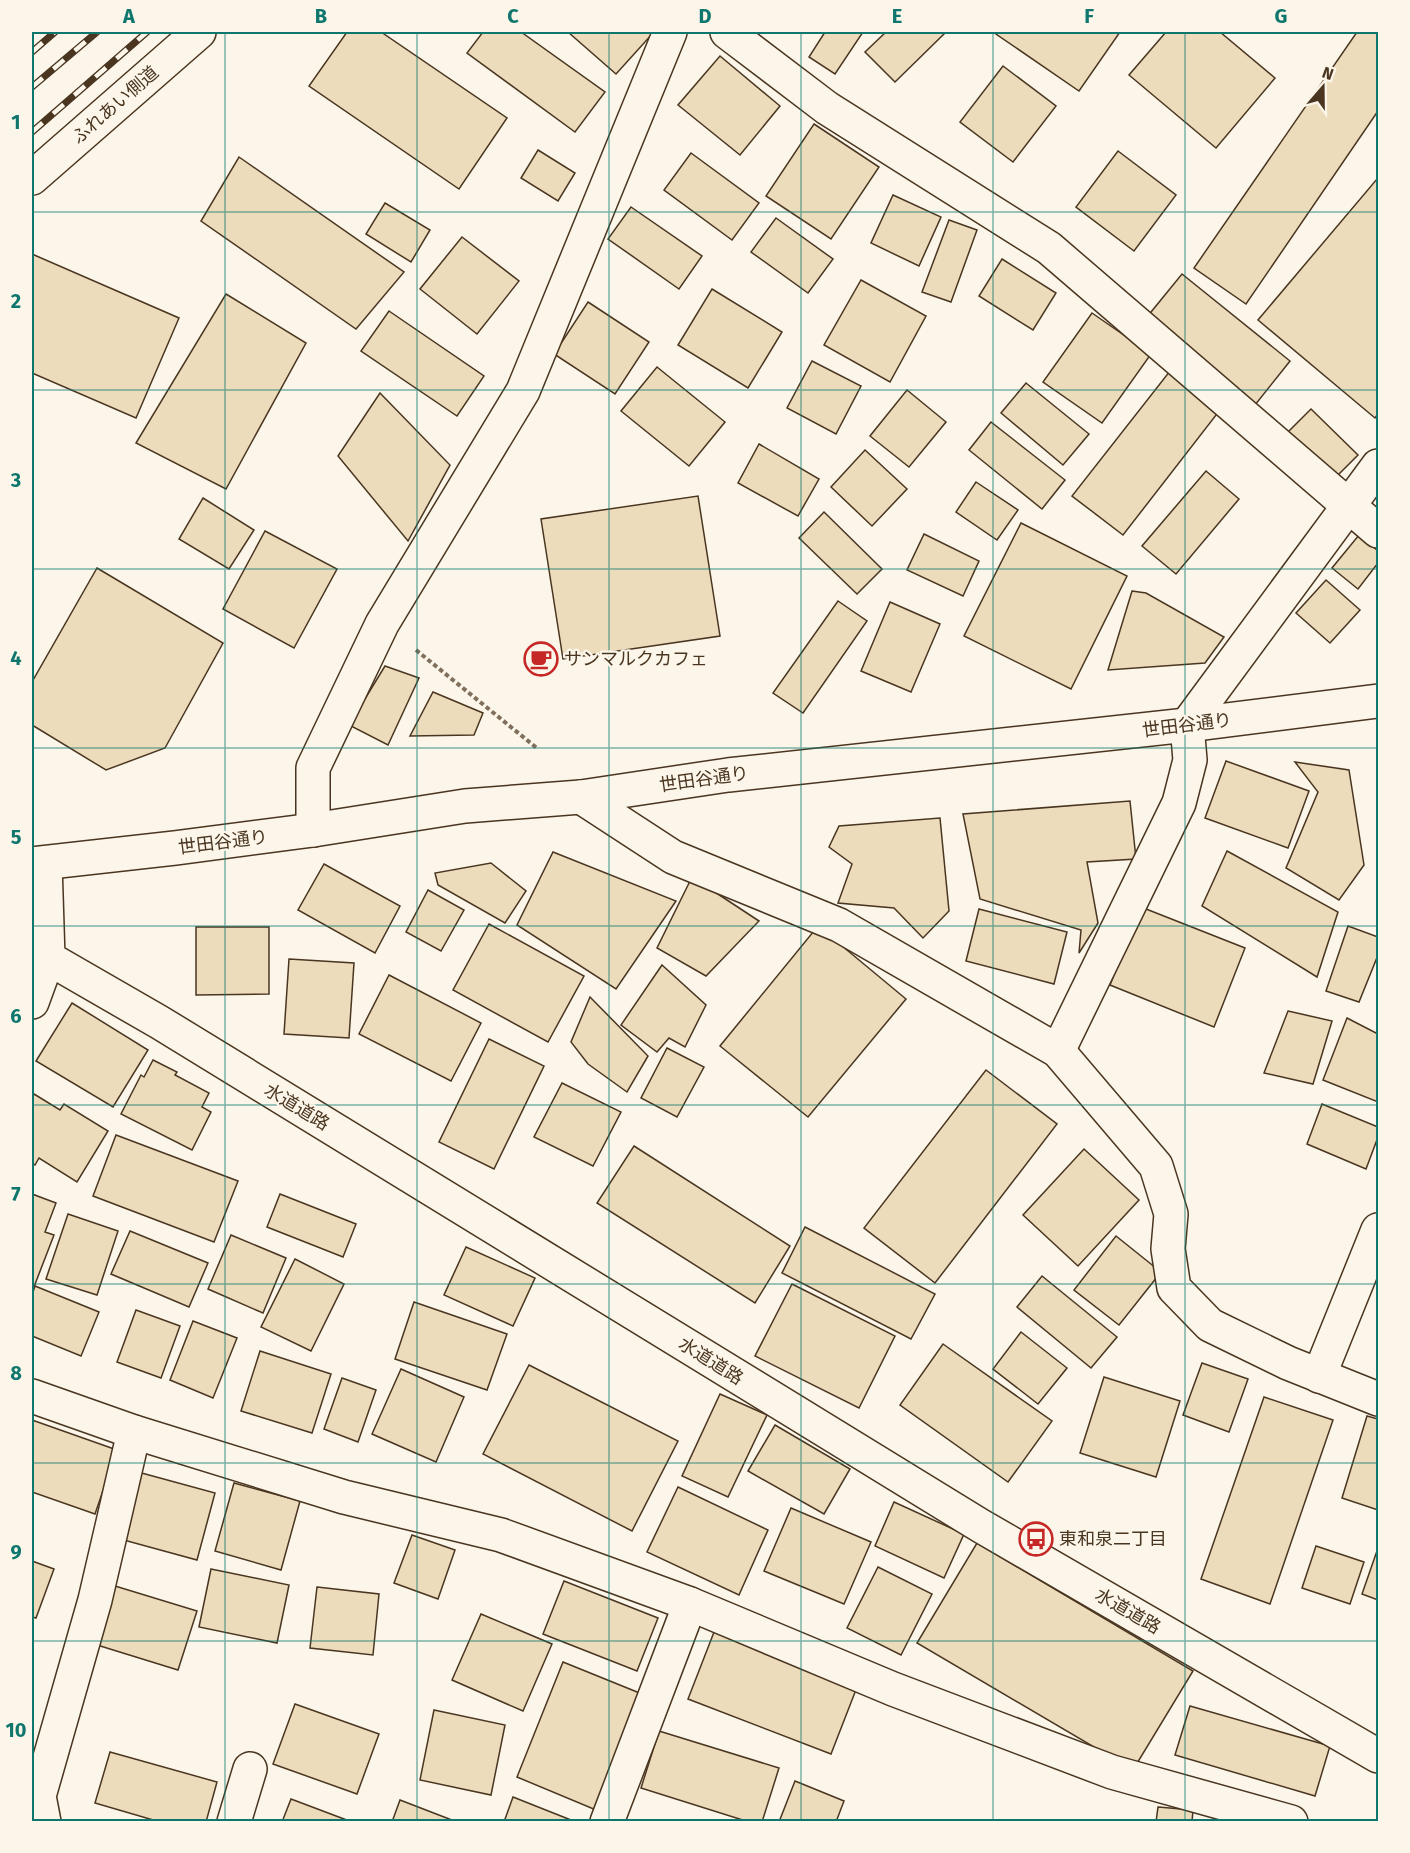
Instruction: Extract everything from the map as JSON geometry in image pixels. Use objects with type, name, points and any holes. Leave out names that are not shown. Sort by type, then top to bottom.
[{"type":"street","name":"ふれあい側道","points":[[32,178],[199,32]]},
{"type":"street","points":[[313,830],[313,768],[382,624],[523,391],[670,32]]},
{"type":"street","points":[[727,32],[827,108],[1049,248],[1378,531]]},
{"type":"street","points":[[1058,1051],[1179,803],[1190,760],[1187,725],[1378,466]]},
{"type":"street","name":"世田谷通り","points":[[38,863],[313,830],[465,806],[580,797],[728,776],[1187,725],[1378,701]]},
{"type":"street","points":[[580,797],[673,856],[839,925],[1058,1051],[1156,1166],[1171,1214],[1168,1249],[1174,1288],[1210,1325],[1319,1376],[1378,1399]]},
{"type":"street","points":[[32,1002],[48,958],[38,863]]},
{"type":"street","name":"水道道路","points":[[48,958],[169,1029],[981,1526],[1378,1756]]},
{"type":"street","points":[[1319,1376],[1378,1230]]},
{"type":"street","points":[[32,1396],[134,1432],[344,1497],[501,1535],[690,1604],[893,1689],[1112,1773],[1291,1821]]},
{"type":"street","points":[[44,1821],[39,1796],[95,1600],[134,1432]]},
{"type":"street","points":[[607,1821],[690,1604]]},
{"type":"street","points":[[234,1821],[250,1769]]},
{"type":"path","points":[[382,624],[538,748]]},
{"type":"building","points":[[347,32],[381,32],[507,118],[459,189],[309,86]]},
{"type":"building","points":[[483,32],[521,32],[605,92],[575,132],[467,53]]},
{"type":"building","points":[[568,32],[654,32],[616,74]]},
{"type":"building","points":[[825,32],[863,32],[835,74],[809,57]]},
{"type":"building","points":[[886,32],[946,32],[895,82],[865,52]]},
{"type":"building","points":[[993,32],[1120,32],[1079,91]]},
{"type":"building","points":[[1166,32],[1220,32],[1275,78],[1216,148],[1129,75]]},
{"type":"building","points":[[1357,32],[1378,32],[1378,111],[1246,304],[1194,268]]},
{"type":"building","points":[[720,56],[780,106],[740,155],[678,105]]},
{"type":"building","points":[[1003,66],[1056,106],[1013,162],[960,122]]},
{"type":"building","points":[[814,124],[879,167],[831,239],[766,196]]},
{"type":"building","points":[[538,150],[575,173],[558,201],[521,178]]},
{"type":"building","points":[[1118,151],[1176,195],[1134,251],[1076,207]]},
{"type":"building","points":[[691,153],[759,203],[732,240],[664,190]]},
{"type":"building","points":[[239,157],[404,272],[356,329],[201,221]]},
{"type":"building","points":[[1377,179],[1378,414],[1375,418],[1258,320]]},
{"type":"building","points":[[893,195],[941,217],[919,266],[871,243]]},
{"type":"building","points":[[385,203],[430,230],[411,262],[366,234]]},
{"type":"building","points":[[631,207],[702,256],[679,289],[608,239]]},
{"type":"building","points":[[776,218],[833,259],[808,293],[751,252]]},
{"type":"building","points":[[949,220],[977,230],[951,302],[922,292]]},
{"type":"building","points":[[462,237],[519,281],[477,334],[420,289]]},
{"type":"building","points":[[32,254],[179,318],[136,418],[32,373]]},
{"type":"building","points":[[1002,259],[1056,293],[1033,330],[979,296]]},
{"type":"building","points":[[1182,274],[1290,361],[1255,405],[1147,317]]},
{"type":"building","points":[[861,280],[926,316],[890,382],[824,345]]},
{"type":"building","points":[[712,289],[782,332],[748,388],[678,345]]},
{"type":"building","points":[[226,294],[306,343],[226,489],[136,443]]},
{"type":"building","points":[[588,302],[649,342],[615,394],[554,354]]},
{"type":"building","points":[[389,311],[484,376],[457,416],[361,351]]},
{"type":"building","points":[[1092,313],[1151,354],[1102,423],[1043,382]]},
{"type":"building","points":[[812,361],[861,386],[836,434],[787,408]]},
{"type":"building","points":[[657,367],[725,422],[689,466],[621,411]]},
{"type":"building","points":[[1170,371],[1220,410],[1123,535],[1072,496]]},
{"type":"building","points":[[1026,383],[1089,434],[1063,465],[1001,413]]},
{"type":"building","points":[[907,390],[946,422],[909,467],[870,436]]},
{"type":"building","points":[[380,393],[450,465],[408,541],[338,456]]},
{"type":"building","points":[[1311,409],[1358,455],[1333,480],[1286,434]]},
{"type":"building","points":[[991,422],[1065,480],[1042,509],[969,450]]},
{"type":"building","points":[[759,444],[819,479],[798,516],[738,483]]},
{"type":"building","points":[[865,450],[907,489],[872,526],[831,487]]},
{"type":"building","points":[[1206,471],[1239,499],[1176,574],[1142,546]]},
{"type":"building","points":[[976,482],[1018,510],[997,540],[956,512]]},
{"type":"building","points":[[698,496],[720,636],[563,659],[541,519]]},
{"type":"building","points":[[203,498],[254,530],[229,569],[179,539]]},
{"type":"building","points":[[824,512],[882,569],[857,594],[799,538]]},
{"type":"building","points":[[1021,523],[1127,576],[1071,689],[964,636]]},
{"type":"building","points":[[265,531],[337,569],[294,648],[223,609]]},
{"type":"building","points":[[924,534],[979,561],[963,596],[907,570]]},
{"type":"building","points":[[1359,535],[1378,551],[1378,563],[1358,589],[1332,568]]},
{"type":"building","points":[[97,568],[223,643],[165,748],[106,770],[32,725],[32,682]]},
{"type":"building","points":[[1326,580],[1360,610],[1330,643],[1296,613]]},
{"type":"building","points":[[1132,591],[1146,593],[1224,637],[1205,663],[1108,670]]},
{"type":"building","points":[[838,601],[867,621],[803,713],[773,693]]},
{"type":"building","points":[[890,602],[940,624],[911,692],[861,671]]},
{"type":"building","points":[[385,666],[419,678],[388,745],[349,725]]},
{"type":"building","points":[[433,692],[483,713],[474,735],[410,736]]},
{"type":"building","points":[[1226,761],[1309,791],[1288,848],[1205,818]]},
{"type":"building","points":[[1295,762],[1349,770],[1364,865],[1339,900],[1286,868],[1318,792]]},
{"type":"building","points":[[1130,801],[1136,859],[1087,862],[1098,923],[1079,953],[1081,930],[980,899],[963,814]]},
{"type":"building","points":[[940,818],[949,911],[923,938],[894,908],[838,903],[852,864],[829,847],[839,826]]},
{"type":"building","points":[[1227,851],[1338,912],[1317,977],[1202,906]]},
{"type":"building","points":[[553,852],[676,901],[616,989],[517,925]]},
{"type":"building","points":[[491,863],[526,891],[505,923],[438,885],[435,873]]},
{"type":"building","points":[[324,864],[400,906],[375,953],[298,910]]},
{"type":"building","points":[[692,877],[759,921],[706,976],[657,948]]},
{"type":"building","points":[[428,890],[464,910],[441,951],[406,932]]},
{"type":"building","points":[[1141,907],[1245,948],[1214,1027],[1110,985]]},
{"type":"building","points":[[979,909],[1067,932],[1054,984],[966,961]]},
{"type":"building","points":[[489,924],[584,976],[548,1042],[453,990]]},
{"type":"building","points":[[818,926],[906,999],[808,1117],[720,1046]]},
{"type":"building","points":[[1348,926],[1378,937],[1378,955],[1359,1002],[1326,991]]},
{"type":"building","points":[[196,927],[269,927],[269,994],[196,995]]},
{"type":"building","points":[[289,959],[354,963],[349,1038],[284,1034]]},
{"type":"building","points":[[662,965],[706,1005],[685,1047],[669,1038],[657,1052],[621,1025]]},
{"type":"building","points":[[389,975],[481,1023],[451,1081],[359,1034]]},
{"type":"building","points":[[590,997],[648,1056],[627,1092],[588,1064],[571,1042]]},
{"type":"building","points":[[72,1003],[148,1050],[113,1107],[36,1061]]},
{"type":"building","points":[[1288,1011],[1332,1021],[1313,1084],[1264,1073]]},
{"type":"building","points":[[1347,1018],[1378,1034],[1378,1102],[1323,1080]]},
{"type":"building","points":[[489,1039],[544,1066],[494,1169],[439,1142]]},
{"type":"building","points":[[667,1048],[704,1067],[677,1117],[641,1098]]},
{"type":"building","points":[[153,1060],[177,1072],[175,1075],[209,1093],[202,1107],[211,1112],[192,1150],[121,1114],[141,1075],[144,1077]]},
{"type":"building","points":[[986,1070],[1057,1124],[935,1283],[864,1228]]},
{"type":"building","points":[[562,1083],[621,1112],[593,1166],[534,1137]]},
{"type":"building","points":[[34,1094],[60,1110],[64,1104],[108,1131],[77,1182],[39,1158],[35,1165],[32,1163],[32,1099]]},
{"type":"building","points":[[1322,1104],[1378,1127],[1378,1137],[1366,1169],[1307,1144]]},
{"type":"building","points":[[116,1135],[238,1181],[214,1242],[93,1196]]},
{"type":"building","points":[[634,1146],[790,1246],[755,1303],[597,1203]]},
{"type":"building","points":[[1084,1149],[1139,1200],[1078,1266],[1023,1215]]},
{"type":"building","points":[[32,1194],[53,1204],[32,1253]]},
{"type":"building","points":[[32,1194],[56,1203],[45,1232],[54,1235],[32,1292]]},
{"type":"building","points":[[280,1194],[356,1224],[343,1257],[267,1227]]},
{"type":"building","points":[[68,1214],[118,1231],[97,1295],[46,1279]]},
{"type":"building","points":[[805,1227],[935,1294],[911,1339],[782,1273]]},
{"type":"building","points":[[130,1231],[208,1263],[189,1307],[111,1274]]},
{"type":"building","points":[[231,1235],[286,1258],[263,1313],[208,1289]]},
{"type":"building","points":[[1116,1236],[1161,1272],[1119,1325],[1074,1290]]},
{"type":"building","points":[[466,1247],[535,1278],[513,1326],[444,1295]]},
{"type":"building","points":[[295,1259],[344,1284],[311,1351],[261,1327]]},
{"type":"building","points":[[1042,1276],[1117,1337],[1091,1368],[1017,1307]]},
{"type":"building","points":[[792,1284],[895,1336],[859,1408],[755,1356]]},
{"type":"building","points":[[35,1286],[99,1312],[81,1356],[32,1336],[32,1295]]},
{"type":"building","points":[[414,1302],[507,1334],[487,1390],[395,1359]]},
{"type":"building","points":[[136,1310],[180,1326],[161,1378],[117,1362]]},
{"type":"building","points":[[193,1321],[237,1338],[213,1398],[170,1380]]},
{"type":"building","points":[[1021,1332],[1067,1368],[1038,1404],[993,1369]]},
{"type":"building","points":[[943,1344],[1052,1421],[1008,1482],[900,1405]]},
{"type":"building","points":[[260,1351],[331,1374],[312,1433],[241,1411]]},
{"type":"building","points":[[1202,1363],[1248,1379],[1229,1432],[1183,1415]]},
{"type":"building","points":[[529,1365],[678,1441],[632,1531],[483,1454]]},
{"type":"building","points":[[401,1369],[464,1397],[436,1462],[372,1434]]},
{"type":"building","points":[[1104,1377],[1180,1401],[1156,1477],[1080,1453]]},
{"type":"building","points":[[342,1378],[376,1390],[358,1442],[324,1429]]},
{"type":"building","points":[[720,1394],[767,1415],[728,1497],[682,1476]]},
{"type":"building","points":[[1264,1397],[1333,1420],[1270,1604],[1201,1579]]},
{"type":"building","points":[[1367,1416],[1378,1419],[1378,1510],[1342,1498]]},
{"type":"building","points":[[32,1420],[117,1450],[95,1514],[32,1492]]},
{"type":"building","points":[[775,1425],[850,1469],[824,1514],[748,1471]]},
{"type":"building","points":[[138,1472],[215,1493],[197,1560],[120,1539]]},
{"type":"building","points":[[234,1483],[300,1501],[281,1570],[215,1551]]},
{"type":"building","points":[[678,1487],[768,1530],[739,1595],[647,1552]]},
{"type":"building","points":[[894,1502],[964,1534],[944,1578],[875,1546]]},
{"type":"building","points":[[791,1508],[871,1542],[844,1604],[764,1571]]},
{"type":"building","points":[[412,1535],[455,1550],[438,1599],[394,1583]]},
{"type":"building","points":[[977,1543],[1193,1671],[1133,1770],[917,1643]]},
{"type":"building","points":[[1316,1546],[1364,1562],[1350,1604],[1302,1588]]},
{"type":"building","points":[[1378,1548],[1378,1600],[1362,1594]]},
{"type":"building","points":[[32,1561],[54,1569],[36,1618],[32,1617]]},
{"type":"building","points":[[878,1567],[932,1594],[901,1655],[847,1628]]},
{"type":"building","points":[[211,1569],[289,1585],[277,1643],[199,1627]]},
{"type":"building","points":[[564,1581],[658,1618],[637,1671],[543,1634]]},
{"type":"building","points":[[115,1586],[197,1611],[178,1670],[97,1645]]},
{"type":"building","points":[[317,1587],[379,1594],[373,1655],[310,1648]]},
{"type":"building","points":[[481,1614],[552,1644],[523,1711],[452,1680]]},
{"type":"building","points":[[716,1627],[859,1682],[831,1754],[688,1699]]},
{"type":"building","points":[[563,1662],[642,1694],[596,1810],[517,1777]]},
{"type":"building","points":[[295,1704],[379,1734],[357,1794],[273,1764]]},
{"type":"building","points":[[1190,1706],[1330,1746],[1315,1796],[1175,1755]]},
{"type":"building","points":[[434,1710],[505,1725],[491,1795],[420,1780]]},
{"type":"building","points":[[659,1731],[779,1768],[762,1822],[749,1822],[641,1788]]},
{"type":"building","points":[[110,1752],[217,1782],[206,1822],[160,1822],[95,1803]]},
{"type":"building","points":[[795,1781],[844,1801],[836,1822],[779,1822]]},
{"type":"building","points":[[513,1797],[576,1822],[504,1822]]},
{"type":"building","points":[[291,1799],[352,1822],[282,1822]]},
{"type":"building","points":[[400,1800],[457,1822],[392,1822]]},
{"type":"building","points":[[1158,1807],[1193,1810],[1192,1822],[1156,1822]]},
{"type":"railway","points":[[32,52],[55,32]]},
{"type":"railway","points":[[32,87],[97,32]]},
{"type":"railway","points":[[32,132],[147,32]]},
{"type":"place","name":"サンマルクカフェ","points":[[541,659]]},
{"type":"place","name":"東和泉二丁目","points":[[1036,1539]]}]
